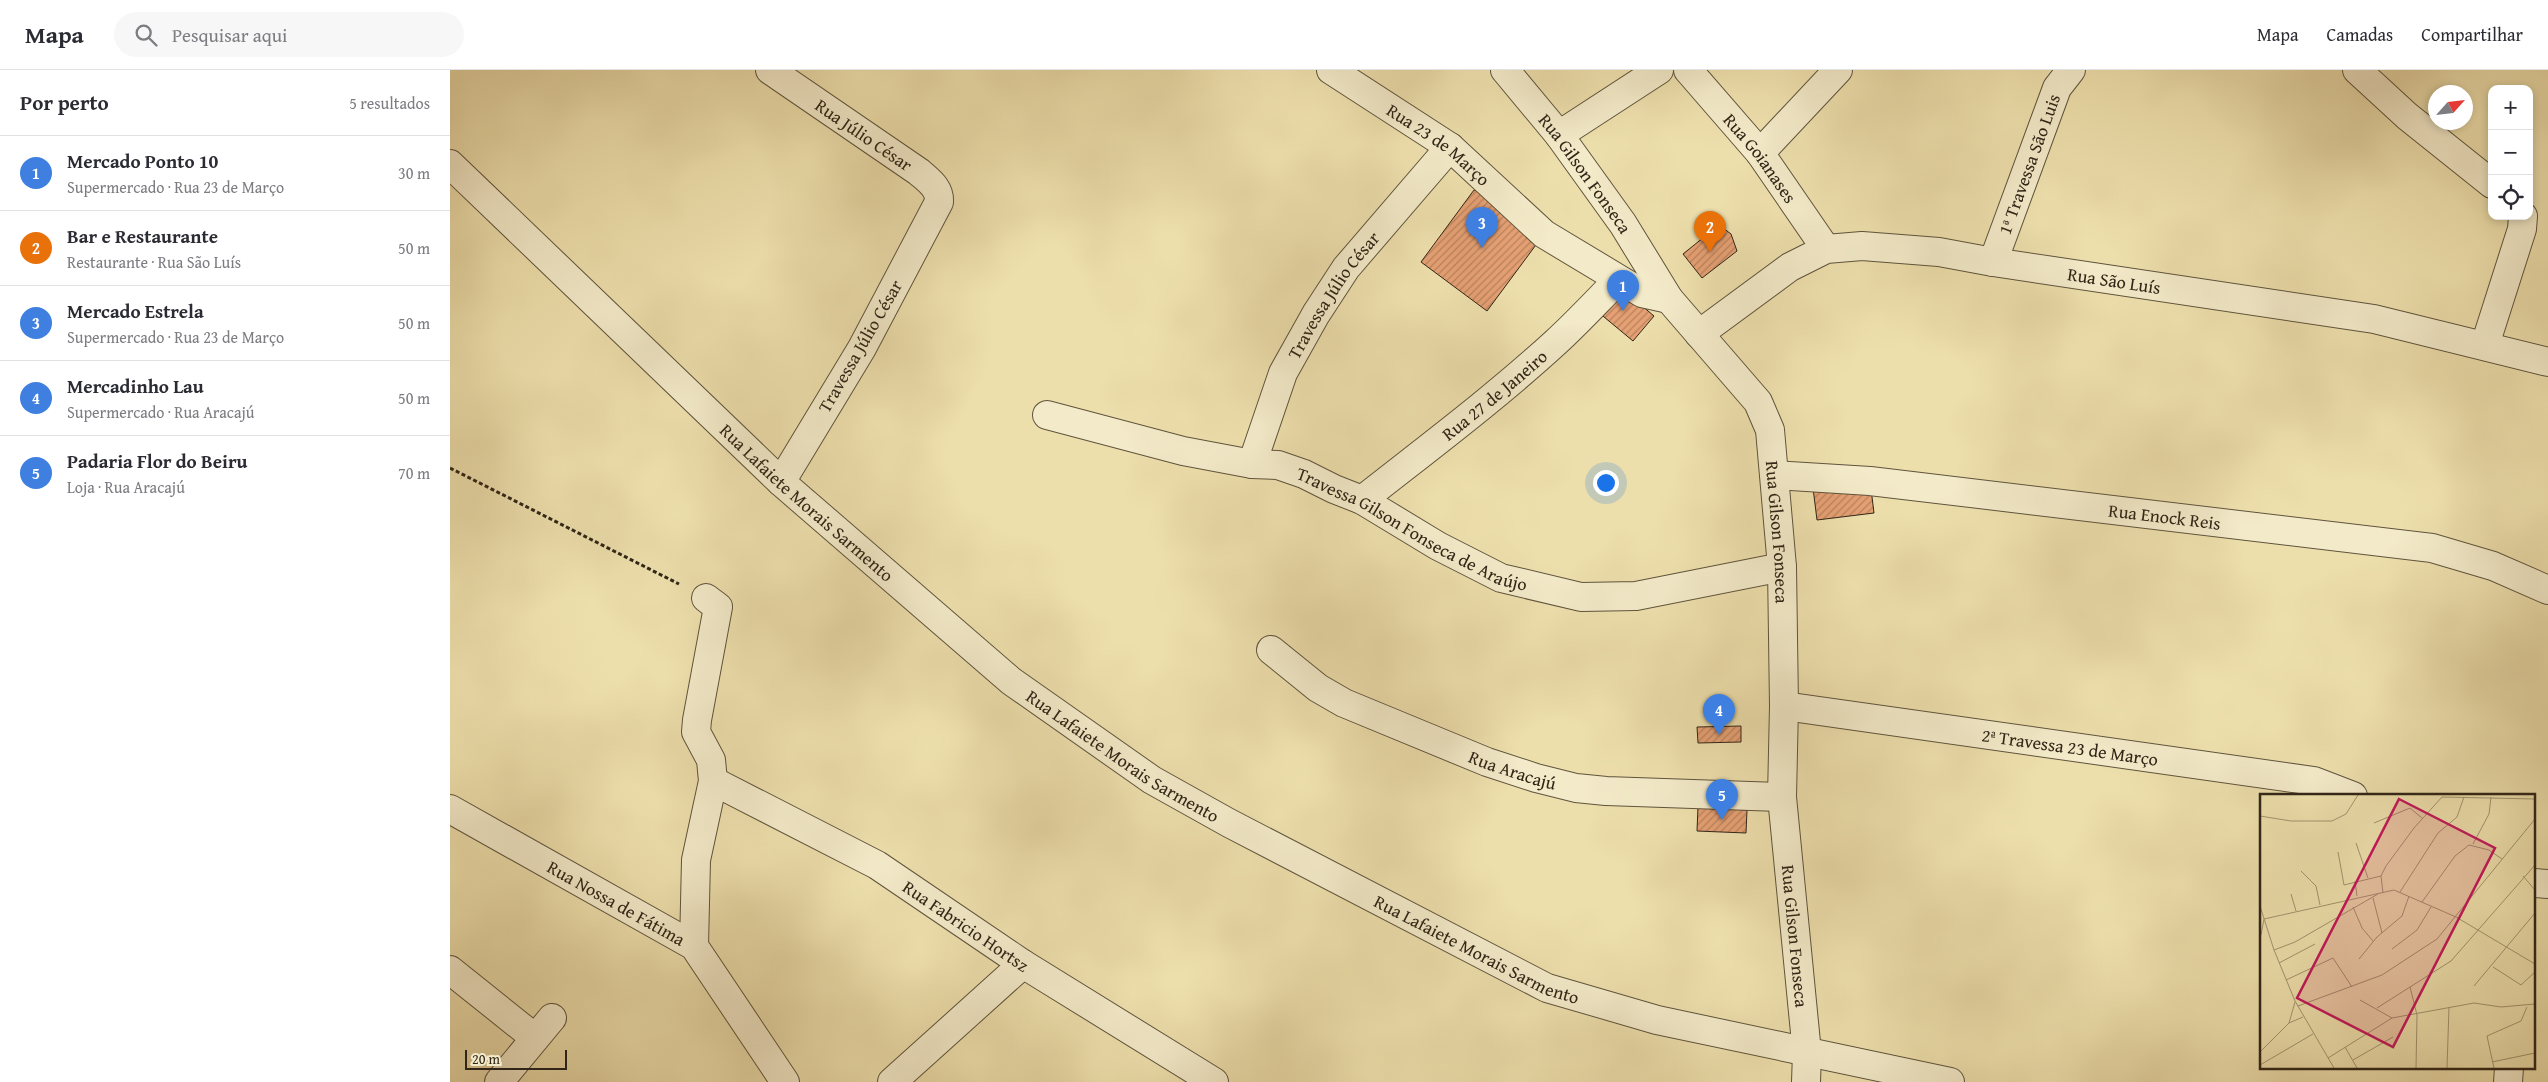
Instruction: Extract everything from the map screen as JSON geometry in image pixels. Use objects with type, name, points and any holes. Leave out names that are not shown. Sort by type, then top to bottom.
[{"type":"street","name":"Rua Júlio César","points":[[770,70],[919,172],[937,189],[940,196],[935,209]]},
{"type":"street","name":"Rua 23 de Março","points":[[1331,70],[1450,147],[1544,234],[1642,293],[1669,299]]},
{"type":"street","name":"Rua Gilson Fonseca","points":[[1505,70],[1559,135],[1623,224],[1669,299],[1758,402],[1770,430],[1782,568],[1784,706],[1782,797],[1808,1053],[1806,1082]]},
{"type":"street","points":[[1559,135],[1659,70]]},
{"type":"street","name":"Rua Goianases","points":[[1688,70],[1760,153],[1826,249]]},
{"type":"street","points":[[1760,153],[1838,70]]},
{"type":"street","name":"1ª Travessa São Luis","points":[[1993,262],[2057,88],[2071,70]]},
{"type":"street","points":[[2357,70],[2407,116],[2488,181]]},
{"type":"street","name":"Travessa Júlio César","points":[[1252,464],[1283,373],[1316,314],[1346,268],[1450,147]]},
{"type":"street","name":"Rua Lafaiete Morais Sarmento","points":[[450,164],[781,482],[1011,681],[1152,780],[1229,823],[1547,988],[1657,1020],[1950,1082]]},
{"type":"street","name":"Travessa Júlio César","points":[[781,482],[862,348],[935,209]]},
{"type":"street","points":[[2484,345],[2522,229],[2522,220]]},
{"type":"street","name":"Rua São Luís","points":[[1699,334],[1790,267],[1826,249],[1862,246],[1940,252],[1993,262],[2374,319],[2548,362]]},
{"type":"street","name":"Rua 27 de Janeiro","points":[[1362,500],[1445,436],[1517,376],[1557,341],[1618,280]]},
{"type":"street","name":"Travessa Gilson Fonseca de Araújo","points":[[1046,415],[1183,451],[1252,464],[1278,465],[1304,474],[1362,500],[1438,546],[1501,578],[1581,597],[1636,596],[1782,568]]},
{"type":"street","name":"Rua Enock Reis","points":[[1774,475],[1870,481],[2432,548],[2493,566],[2548,590]]},
{"type":"street","points":[[694,946],[696,860],[713,781],[711,760],[696,732],[718,607],[706,598]]},
{"type":"street","name":"Rua Aracajú","points":[[1271,650],[1318,688],[1344,703],[1487,762],[1536,778],[1606,792],[1782,797]]},
{"type":"street","name":"2ª Travessa 23 de Março","points":[[1784,706],[2314,781],[2348,794]]},
{"type":"street","name":"Rua Fabricio Hortsz","points":[[713,781],[877,865],[1023,964],[1214,1082]]},
{"type":"street","name":"Rua Nossa de Fátima","points":[[450,809],[694,946],[785,1082]]},
{"type":"street","points":[[892,1082],[1023,964]]},
{"type":"street","points":[[450,970],[544,1028],[499,1082]]},
{"type":"path","points":[[450,468],[706,598]]},
{"type":"building","points":[[1474,190],[1487,192],[1544,234],[1487,311],[1421,262]]},
{"type":"building","points":[[1719,225],[1731,234],[1737,251],[1702,278],[1683,254]]},
{"type":"building","points":[[1622,289],[1654,316],[1633,341],[1592,307]]},
{"type":"building","points":[[1870,481],[1874,513],[1817,520],[1813,488]]},
{"type":"building","points":[[1741,726],[1741,742],[1698,743],[1697,727]]},
{"type":"building","points":[[1698,807],[1747,810],[1746,833],[1697,831]]},
{"type":"place","name":"Mercado Estrela","points":[[1482,248]]},
{"type":"place","name":"Bar e Restaurante","points":[[1710,252]]},
{"type":"place","name":"Mercado Ponto 10","points":[[1623,311]]},
{"type":"place","name":"Mercadinho Lau","points":[[1719,735]]},
{"type":"place","name":"Padaria Flor do Beiru","points":[[1722,820]]}]
